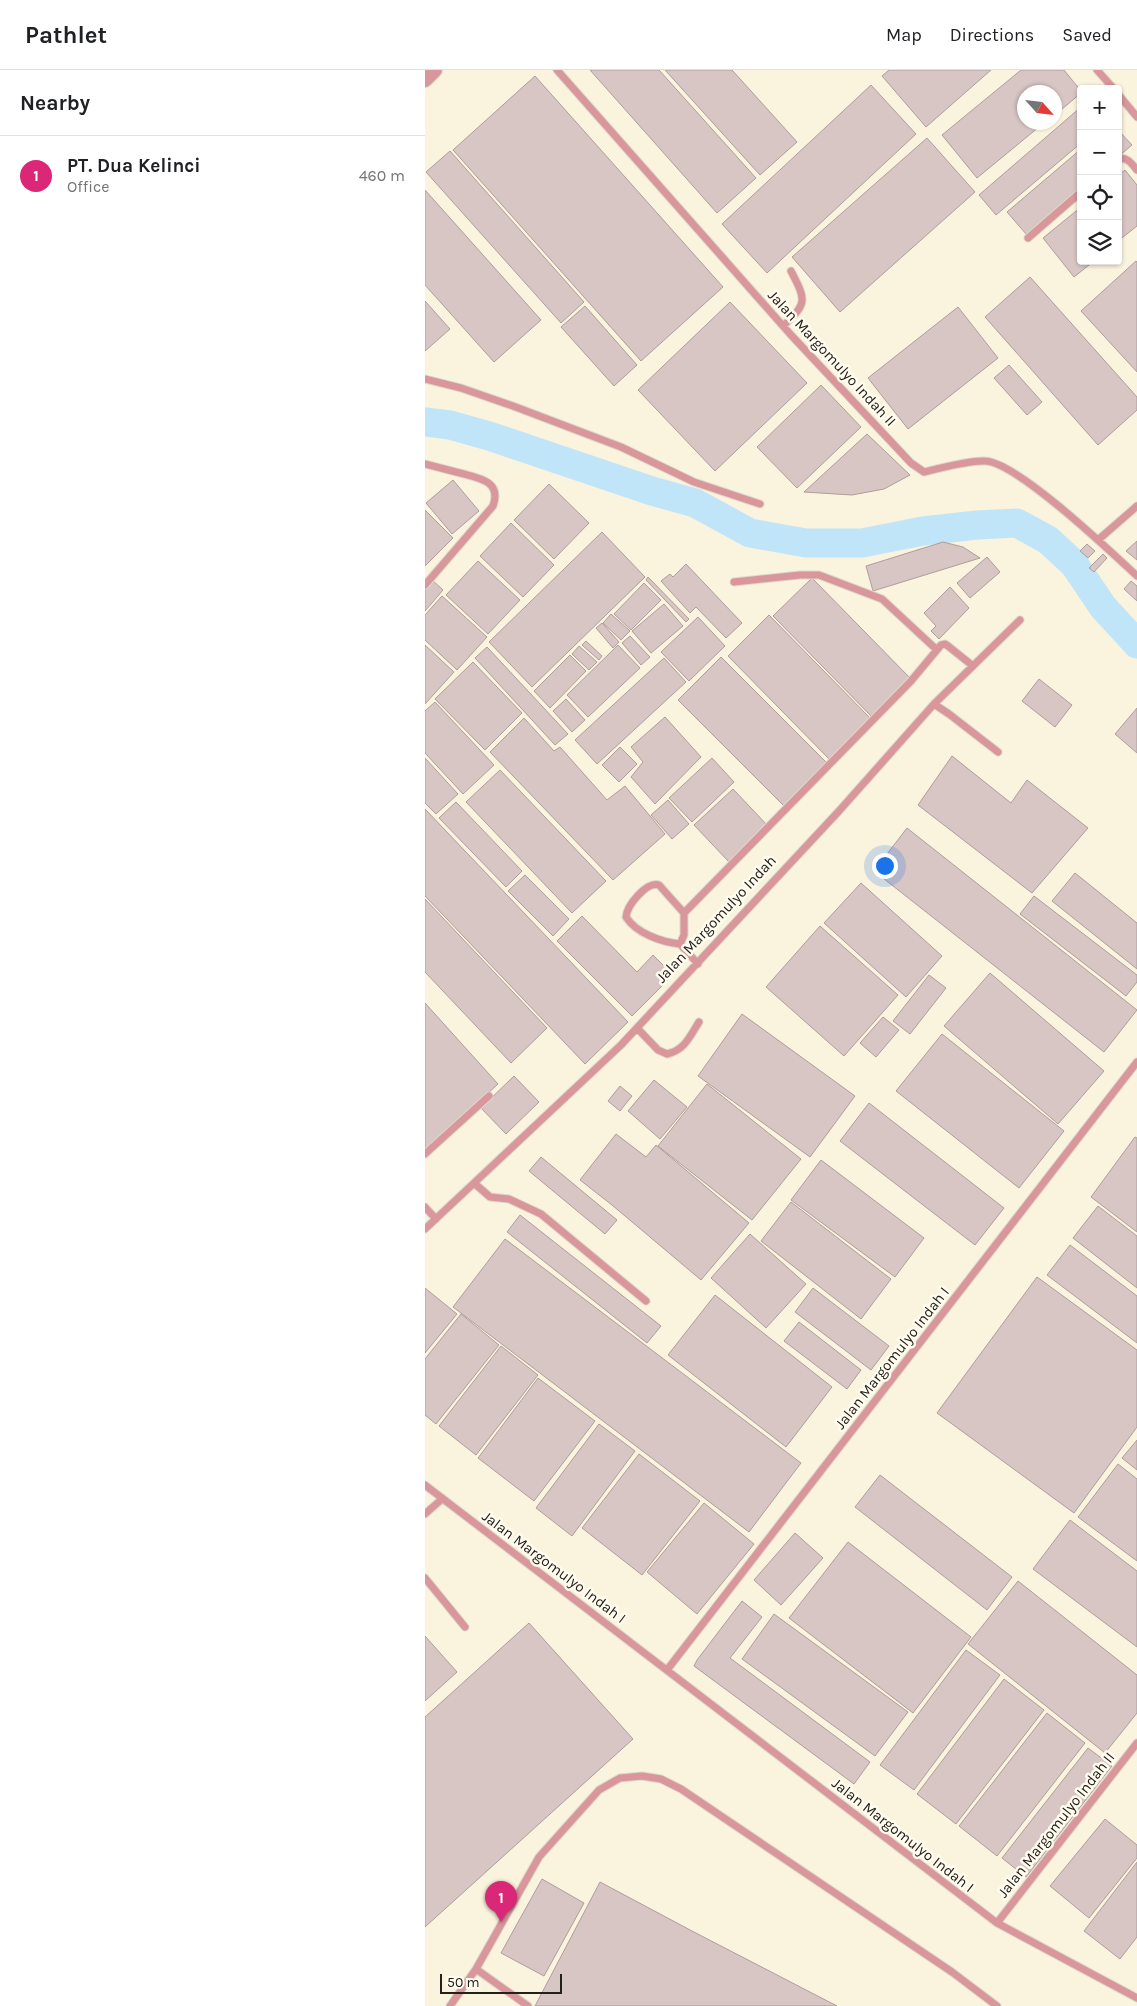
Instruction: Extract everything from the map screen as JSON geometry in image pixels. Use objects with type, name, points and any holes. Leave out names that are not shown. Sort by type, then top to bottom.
[{"type":"street","points":[[425,80],[435,70]]},
{"type":"lane","name":"Jalan Margomulyo Indah II","points":[[557,70],[783,326],[917,469],[924,472],[984,461],[998,463],[1011,470],[1050,500],[1098,540]]},
{"type":"lane","points":[[1097,70],[1110,85]]},
{"type":"lane","points":[[1122,99],[1137,118]]},
{"type":"lane","points":[[1122,158],[1127,159],[1137,170]]},
{"type":"lane","points":[[1028,238],[1077,195]]},
{"type":"lane","points":[[783,326],[800,310],[803,301],[791,271]]},
{"type":"lane","points":[[425,379],[461,388],[513,406],[621,447],[694,482],[760,504]]},
{"type":"lane","points":[[425,464],[480,478],[494,488],[496,497],[493,506],[425,585]]},
{"type":"lane","points":[[1137,506],[1098,540],[1137,576]]},
{"type":"lane","points":[[734,582],[800,575],[819,575],[882,599],[937,650]]},
{"type":"lane","name":"Jalan Margomulyo Indah","points":[[425,1229],[637,1028],[698,964],[934,704],[1020,620]]},
{"type":"lane","points":[[684,913],[911,681],[937,650],[945,644],[973,666]]},
{"type":"lane","points":[[934,704],[998,752]]},
{"type":"lane","points":[[680,944],[684,935],[684,913],[659,885],[648,886],[628,907],[626,913],[629,922],[644,932],[668,943],[680,944],[698,964]]},
{"type":"lane","points":[[637,1028],[658,1050],[667,1054],[678,1052],[699,1022]]},
{"type":"lane","name":"Jalan Margomulyo Indah I","points":[[667,1670],[1137,1062]]},
{"type":"lane","points":[[425,1154],[489,1096]]},
{"type":"lane","points":[[474,1183],[490,1197],[509,1199],[541,1214],[646,1301]]},
{"type":"lane","points":[[425,1207],[436,1219]]},
{"type":"lane","name":"Jalan Margomulyo Indah I","points":[[425,1485],[997,1923],[1137,1998]]},
{"type":"lane","points":[[425,1514],[442,1499]]},
{"type":"lane","points":[[425,1578],[465,1627]]},
{"type":"lane","name":"Jalan Margomulyo Indah II","points":[[997,1923],[1137,1743]]},
{"type":"lane","points":[[450,2006],[476,1969],[539,1856],[599,1790],[620,1778],[643,1776],[661,1779],[681,1790],[952,1972],[997,2006]]},
{"type":"lane","points":[[476,1969],[528,2006]]},
{"type":"shaded area","points":[[425,70],[1137,70],[1137,2006],[425,2006]]},
{"type":"building","points":[[590,70],[659,70],[756,178],[717,213]]},
{"type":"building","points":[[665,70],[732,70],[797,142],[760,175]]},
{"type":"building","points":[[889,70],[991,70],[926,127],[882,76]]},
{"type":"building","points":[[1021,70],[1064,70],[1077,86],[1077,96],[1062,109],[1062,85],[1017,85],[1017,130],[1035,130],[977,178],[942,135]]},
{"type":"building","points":[[535,76],[723,287],[641,361],[453,150]]},
{"type":"building","points":[[871,85],[916,134],[767,273],[722,224]]},
{"type":"building","points":[[1077,110],[1077,146],[996,215],[979,195],[1054,130],[1062,130],[1062,123]]},
{"type":"building","points":[[1122,134],[1132,145],[1122,154]]},
{"type":"building","points":[[927,138],[975,192],[840,312],[792,257]]},
{"type":"building","points":[[450,151],[584,302],[561,323],[426,172]]},
{"type":"building","points":[[1077,152],[1077,192],[1027,235],[1007,212]]},
{"type":"building","points":[[1125,170],[1137,185],[1137,226],[1122,238],[1122,175]]},
{"type":"building","points":[[425,190],[541,320],[494,362],[425,285]]},
{"type":"building","points":[[1077,210],[1077,265],[1089,265],[1074,277],[1043,238]]},
{"type":"building","points":[[1137,262],[1137,372],[1081,311]]},
{"type":"building","points":[[1030,277],[1137,397],[1137,410],[1098,445],[985,317]]},
{"type":"building","points":[[425,301],[450,329],[425,351]]},
{"type":"building","points":[[730,302],[807,383],[715,471],[638,390]]},
{"type":"building","points":[[585,306],[637,365],[614,386],[561,327]]},
{"type":"building","points":[[958,307],[998,358],[908,429],[868,378]]},
{"type":"building","points":[[1009,365],[1042,402],[1027,415],[994,378]]},
{"type":"building","points":[[821,385],[861,427],[797,488],[757,447]]},
{"type":"building","points":[[867,434],[910,475],[884,489],[852,495],[804,492]]},
{"type":"building","points":[[453,480],[479,511],[452,534],[426,503]]},
{"type":"building","points":[[549,484],[589,523],[554,559],[514,520]]},
{"type":"building","points":[[425,510],[453,538],[425,566]]},
{"type":"building","points":[[511,523],[554,565],[523,597],[480,556]]},
{"type":"building","points":[[602,532],[645,577],[532,687],[489,642]]},
{"type":"building","points":[[1137,541],[1137,560],[1126,551]]},
{"type":"building","points":[[943,542],[963,547],[980,558],[873,591],[866,566]]},
{"type":"building","points":[[1087,544],[1095,551],[1088,558],[1080,551]]},
{"type":"building","points":[[1103,554],[1107,558],[1094,572],[1089,568]]},
{"type":"building","points":[[987,557],[1000,572],[970,598],[957,583]]},
{"type":"building","points":[[478,561],[520,600],[488,634],[446,595]]},
{"type":"building","points":[[686,564],[742,623],[726,638],[696,607],[690,613],[661,581],[670,574],[673,577]]},
{"type":"building","points":[[648,577],[689,619],[686,622],[646,580]]},
{"type":"building","points":[[812,578],[911,679],[872,717],[773,616]]},
{"type":"building","points":[[431,579],[443,590],[425,611],[425,586]]},
{"type":"building","points":[[1131,581],[1137,586],[1137,601],[1124,589]]},
{"type":"building","points":[[644,583],[661,600],[631,630],[614,614]]},
{"type":"building","points":[[950,587],[969,608],[939,639],[931,631],[936,626],[924,613]]},
{"type":"building","points":[[442,596],[487,637],[457,670],[425,640],[425,615]]},
{"type":"building","points":[[664,604],[683,626],[651,653],[632,631]]},
{"type":"building","points":[[611,614],[630,631],[621,640],[603,623]]},
{"type":"building","points":[[769,615],[872,720],[831,761],[728,656]]},
{"type":"building","points":[[698,617],[725,646],[689,681],[661,652]]},
{"type":"building","points":[[602,623],[619,642],[613,648],[596,628]]},
{"type":"building","points":[[630,636],[650,657],[641,665],[622,643]]},
{"type":"building","points":[[586,641],[602,656],[599,660],[582,645]]},
{"type":"building","points":[[425,645],[454,672],[425,704]]},
{"type":"building","points":[[618,645],[640,668],[588,717],[567,695]]},
{"type":"building","points":[[579,646],[597,662],[589,670],[572,654]]},
{"type":"building","points":[[487,647],[568,734],[555,745],[475,658]]},
{"type":"building","points":[[570,655],[586,671],[550,708],[534,691]]},
{"type":"building","points":[[721,657],[827,763],[784,806],[678,700]]},
{"type":"building","points":[[664,658],[686,682],[597,764],[575,740]]},
{"type":"building","points":[[473,662],[522,713],[485,750],[435,699]]},
{"type":"building","points":[[1039,679],[1072,705],[1055,727],[1022,701]]},
{"type":"building","points":[[566,699],[585,720],[572,732],[553,711]]},
{"type":"building","points":[[435,702],[494,765],[463,794],[425,753],[425,711]]},
{"type":"building","points":[[1137,708],[1137,753],[1115,734]]},
{"type":"building","points":[[665,717],[701,757],[655,804],[631,777],[643,762],[631,747]]},
{"type":"building","points":[[524,718],[554,751],[560,747],[607,800],[625,786],[665,834],[613,880],[490,752]]},
{"type":"building","points":[[620,747],[637,764],[619,782],[602,765]]},
{"type":"building","points":[[952,756],[1011,803],[1027,780],[1088,828],[1032,893],[918,805]]},
{"type":"building","points":[[425,758],[458,794],[436,814],[425,803]]},
{"type":"building","points":[[712,758],[734,782],[692,822],[669,798]]},
{"type":"building","points":[[500,770],[606,881],[572,913],[466,802]]},
{"type":"building","points":[[733,789],[768,826],[729,862],[694,825]]},
{"type":"building","points":[[668,800],[689,824],[672,839],[651,815]]},
{"type":"building","points":[[456,802],[522,871],[506,887],[439,818]]},
{"type":"building","points":[[425,809],[628,1022],[585,1064],[425,896]]},
{"type":"building","points":[[907,828],[1137,1010],[1104,1052],[874,871]]},
{"type":"building","points":[[1075,873],[1137,923],[1137,969],[1052,901]]},
{"type":"building","points":[[525,875],[569,919],[553,936],[508,891]]},
{"type":"building","points":[[861,883],[942,956],[906,997],[824,923]]},
{"type":"building","points":[[1034,896],[1137,975],[1137,982],[1126,996],[1020,914]]},
{"type":"building","points":[[425,899],[547,1028],[511,1063],[425,972]]},
{"type":"building","points":[[582,916],[637,972],[653,955],[673,975],[632,1016],[557,941]]},
{"type":"building","points":[[820,926],[898,995],[844,1056],[766,987]]},
{"type":"building","points":[[990,973],[1104,1071],[1058,1124],[944,1026]]},
{"type":"building","points":[[929,975],[946,988],[910,1034],[893,1021]]},
{"type":"building","points":[[425,1003],[498,1084],[425,1150]]},
{"type":"building","points":[[742,1014],[855,1096],[810,1157],[698,1076]]},
{"type":"building","points":[[883,1017],[899,1030],[876,1057],[860,1043]]},
{"type":"building","points":[[942,1034],[1064,1131],[1019,1188],[896,1091]]},
{"type":"building","points":[[514,1076],[539,1102],[506,1134],[481,1108]]},
{"type":"building","points":[[654,1080],[687,1107],[660,1139],[628,1111]]},
{"type":"building","points":[[707,1084],[801,1159],[752,1220],[658,1146]]},
{"type":"building","points":[[620,1086],[632,1096],[620,1111],[608,1101]]},
{"type":"building","points":[[869,1103],[1004,1208],[975,1245],[840,1141]]},
{"type":"building","points":[[616,1134],[646,1157],[656,1145],[749,1223],[701,1280],[580,1180]]},
{"type":"building","points":[[1135,1137],[1137,1138],[1137,1232],[1091,1197]]},
{"type":"building","points":[[541,1157],[617,1220],[605,1234],[529,1171]]},
{"type":"building","points":[[821,1160],[924,1238],[895,1277],[791,1200]]},
{"type":"building","points":[[791,1202],[891,1279],[861,1319],[761,1241]]},
{"type":"building","points":[[1098,1206],[1137,1236],[1137,1288],[1073,1238]]},
{"type":"building","points":[[520,1215],[661,1326],[647,1343],[507,1232]]},
{"type":"building","points":[[750,1234],[806,1284],[766,1328],[711,1278]]},
{"type":"building","points":[[505,1239],[801,1463],[749,1532],[453,1307]]},
{"type":"building","points":[[1070,1245],[1137,1296],[1137,1343],[1047,1275]]},
{"type":"building","points":[[1037,1277],[1137,1350],[1137,1427],[1074,1513],[937,1413]]},
{"type":"building","points":[[425,1288],[457,1314],[425,1353]]},
{"type":"building","points":[[813,1288],[889,1346],[871,1370],[795,1312]]},
{"type":"building","points":[[715,1295],[832,1387],[786,1447],[668,1355]]},
{"type":"building","points":[[461,1314],[499,1345],[436,1424],[425,1415],[425,1359]]},
{"type":"building","points":[[799,1322],[861,1370],[847,1389],[784,1341]]},
{"type":"building","points":[[501,1346],[538,1375],[476,1455],[439,1426]]},
{"type":"building","points":[[538,1378],[595,1421],[534,1501],[478,1458]]},
{"type":"building","points":[[599,1424],[635,1451],[572,1536],[536,1508]]},
{"type":"building","points":[[1137,1440],[1137,1470],[1122,1458]]},
{"type":"building","points":[[639,1454],[700,1501],[642,1575],[582,1528]]},
{"type":"building","points":[[1118,1464],[1137,1479],[1137,1561],[1078,1517]]},
{"type":"building","points":[[880,1475],[1012,1577],[987,1610],[855,1507]]},
{"type":"building","points":[[704,1503],[754,1544],[697,1614],[647,1572]]},
{"type":"building","points":[[1070,1520],[1137,1571],[1137,1647],[1033,1569]]},
{"type":"building","points":[[795,1533],[823,1558],[781,1605],[754,1580]]},
{"type":"building","points":[[848,1542],[971,1637],[913,1713],[789,1618]]},
{"type":"building","points":[[1018,1581],[1137,1675],[1137,1713],[1105,1753],[968,1644]]},
{"type":"building","points":[[742,1601],[762,1617],[730,1658],[870,1762],[854,1784],[694,1666]]},
{"type":"building","points":[[774,1614],[908,1712],[875,1756],[742,1659]]},
{"type":"building","points":[[529,1623],[633,1739],[425,1927],[425,1717]]},
{"type":"building","points":[[425,1636],[457,1672],[425,1701]]},
{"type":"building","points":[[966,1650],[1000,1675],[914,1790],[880,1765]]},
{"type":"building","points":[[1004,1679],[1044,1710],[956,1824],[917,1794]]},
{"type":"building","points":[[1047,1713],[1085,1743],[997,1856],[959,1826]]},
{"type":"building","points":[[1088,1748],[1112,1766],[1026,1877],[1002,1858]]},
{"type":"building","points":[[1105,1819],[1137,1845],[1137,1858],[1089,1918],[1050,1886]]},
{"type":"building","points":[[1137,1862],[1137,1937],[1120,1959],[1084,1931]]},
{"type":"building","points":[[542,1879],[584,1903],[544,1976],[501,1953]]},
{"type":"building","points":[[600,1882],[692,1931],[837,2006],[535,2006]]},
{"type":"waterway","points":[[425,422],[450,425],[489,436],[652,491],[695,503],[750,533],[806,543],[862,543],[923,531],[1017,523],[1048,540],[1074,564],[1103,607],[1137,644]]},
{"type":"place","name":"PT. Dua Kelinci","points":[[501,1922]]}]
